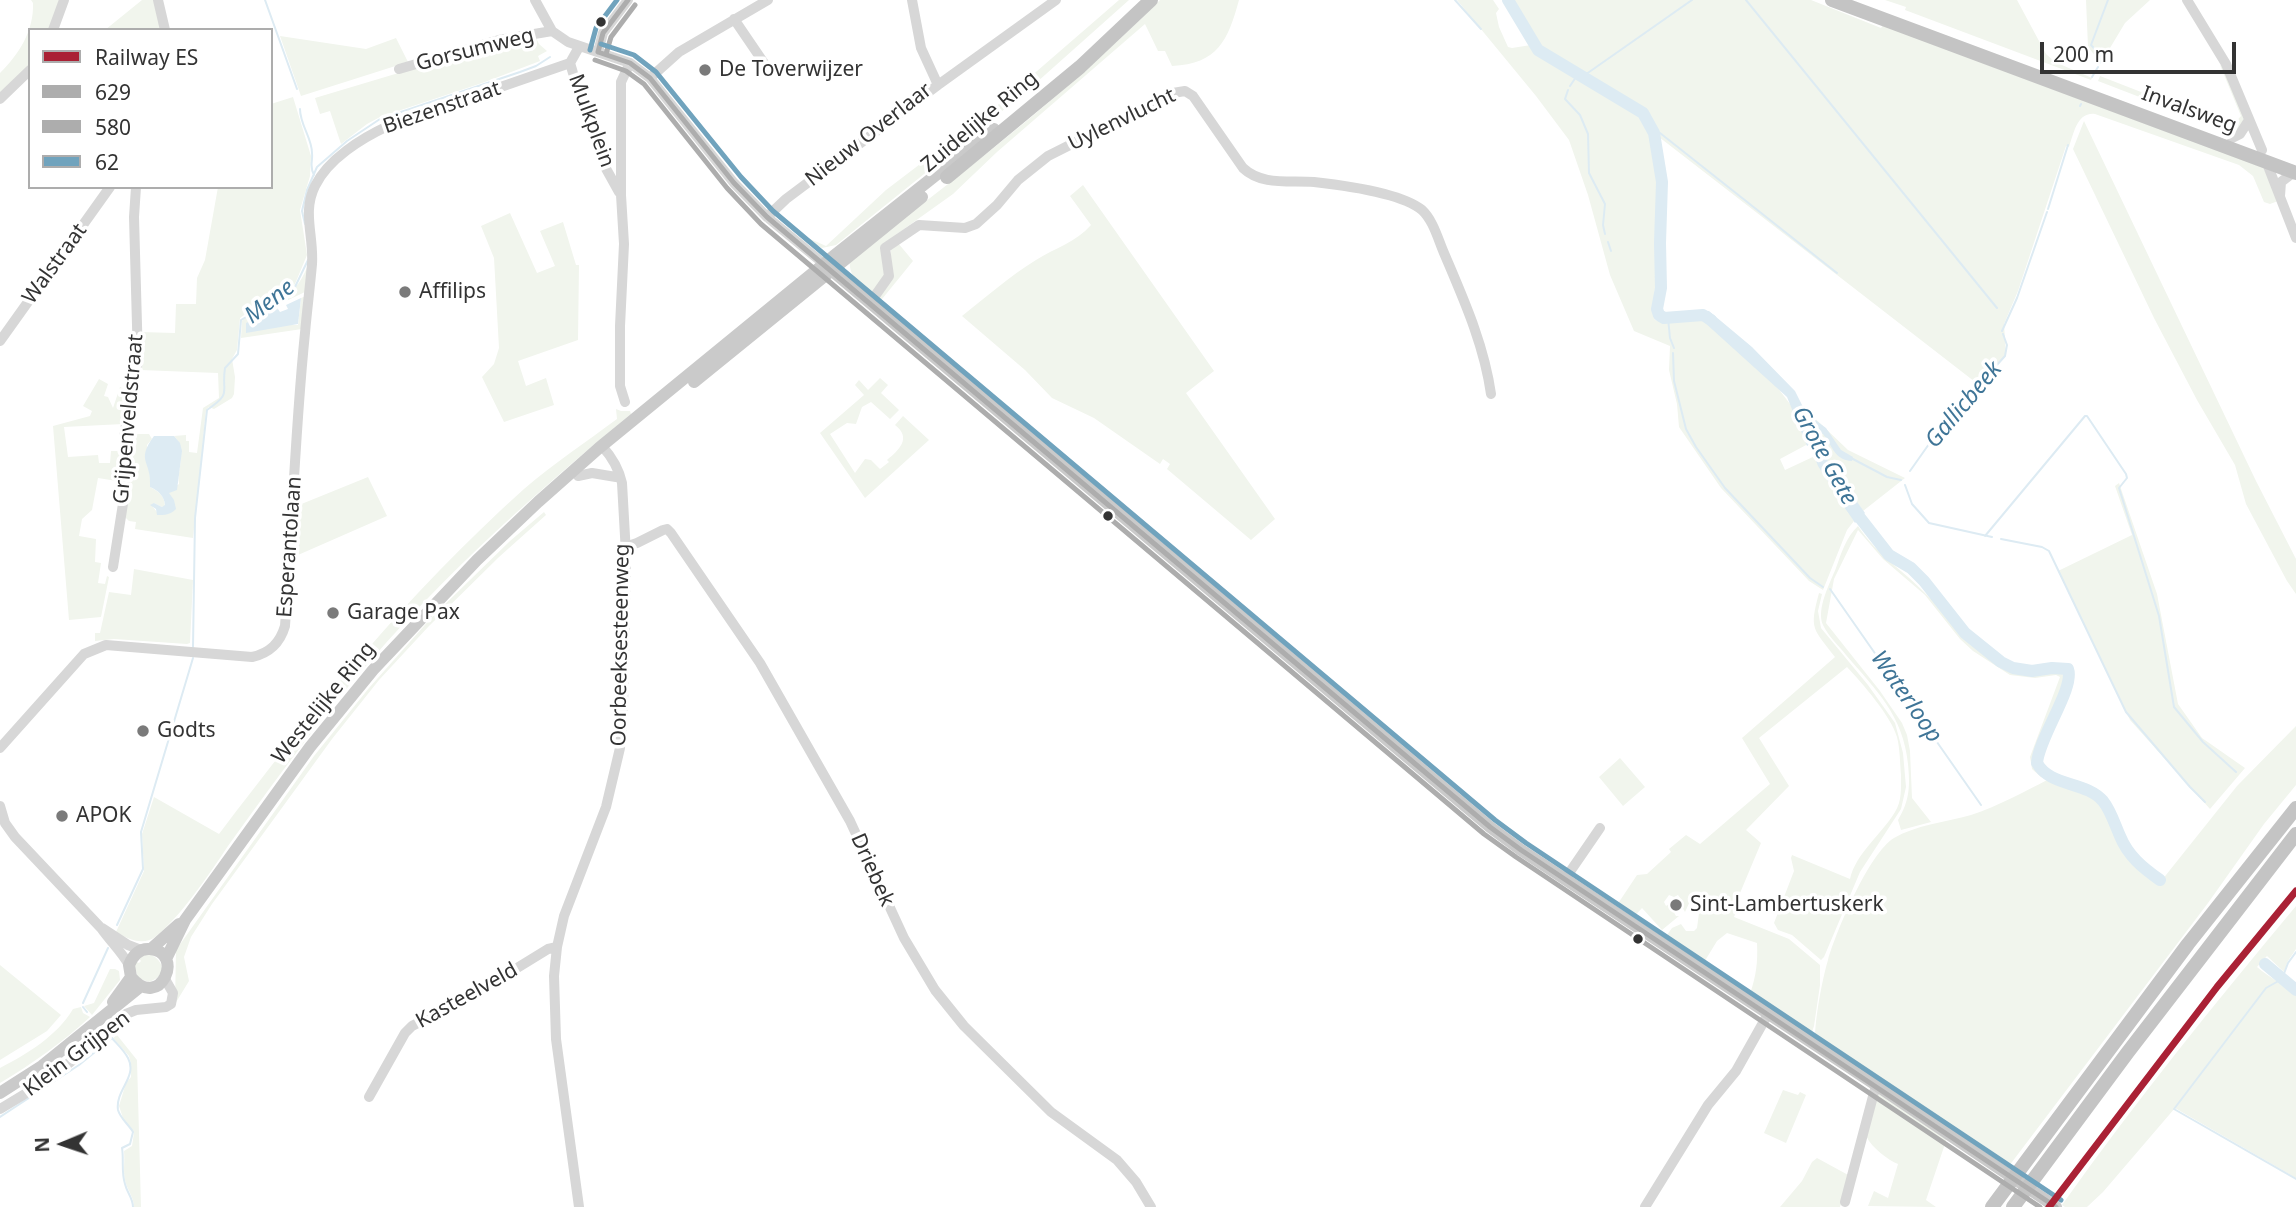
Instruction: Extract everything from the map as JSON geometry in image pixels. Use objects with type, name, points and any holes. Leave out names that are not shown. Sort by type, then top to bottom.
[{"type":"highway","name":"Zuidelijke Ring","points":[[947,177],[1080,67],[1151,0]]},
{"type":"highway","name":"Invalsweg","points":[[1832,0],[2264,155]]},
{"type":"highway","name":"Invalsweg","points":[[1858,0],[2232,138],[2295,169]]},
{"type":"highway","points":[[1996,1201],[2188,944],[2296,808]]},
{"type":"highway","points":[[2014,1206],[2143,1032],[2296,834]]},
{"type":"main road","name":"Zuidelijke Ring","points":[[827,268],[1036,95],[1142,0]]},
{"type":"main road","name":"Zuidelijke Ring","points":[[827,268],[947,177]]},
{"type":"main road","points":[[827,268],[1490,827],[2056,1207]]},
{"type":"main road","name":"Westelijke Ring","points":[[165,979],[168,969],[166,959],[185,920],[341,708],[407,633],[477,560],[538,502],[827,268]]},
{"type":"main road","name":"Westelijke Ring","points":[[514,526],[578,476],[603,451]]},
{"type":"main road","name":"Westelijke Ring","points":[[0,1093],[42,1066],[100,1020],[134,976],[132,957],[185,920]]},
{"type":"main road","points":[[146,949],[161,953],[166,959]]},
{"type":"main road","points":[[134,976],[154,987],[165,979]]},
{"type":"street","points":[[54,28],[64,0]]},
{"type":"street","points":[[158,0],[165,28]]},
{"type":"street","points":[[535,0],[552,30],[579,47],[630,63],[650,78],[734,183],[767,217],[827,268]]},
{"type":"street","points":[[598,52],[606,29],[628,0]]},
{"type":"street","points":[[650,78],[679,52],[768,0]]},
{"type":"street","name":"Nieuw Overlaar","points":[[767,217],[786,199],[938,85],[921,48],[912,0]]},
{"type":"street","points":[[938,85],[1056,0]]},
{"type":"street","points":[[2187,0],[2217,47],[2264,155],[2296,238]]},
{"type":"street","points":[[734,19],[766,66]]},
{"type":"street","name":"Gorsumweg","points":[[399,69],[499,40],[552,30]]},
{"type":"street","name":"Mulkplein","points":[[579,47],[570,64],[604,165],[621,195]]},
{"type":"street","points":[[625,402],[620,386],[624,244],[621,82],[630,63]]},
{"type":"street","name":"Biezenstraat","points":[[305,334],[313,253],[308,207],[314,187],[322,174],[355,145],[388,126],[570,64]]},
{"type":"street","points":[[0,99],[28,72]]},
{"type":"street","name":"Uylenvlucht","points":[[870,303],[888,276],[885,247],[919,225],[965,228],[976,224],[1031,168],[1048,156],[1173,93],[1185,91],[1199,103],[1243,168],[1251,175],[1265,180],[1332,184],[1365,190],[1410,204],[1427,215],[1484,356],[1490,394]]},
{"type":"street","points":[[2232,138],[2240,134],[2249,120]]},
{"type":"street","points":[[2280,197],[2281,182],[2295,169]]},
{"type":"street","name":"Walstraat","points":[[0,341],[109,189]]},
{"type":"street","name":"Grijpenveldstraat","points":[[113,567],[125,491],[126,424],[138,361],[134,217],[136,189]]},
{"type":"street","name":"Esperantolaan","points":[[0,748],[85,654],[95,648],[106,645],[252,657],[268,651],[282,638],[305,334]]},
{"type":"street","name":"Oorbeeksesteenweg","points":[[603,451],[621,491]]},
{"type":"street","name":"Oorbeeksesteenweg","points":[[579,1207],[554,1019],[554,976],[557,947],[570,897],[608,799],[620,748],[625,547],[620,474],[603,451]]},
{"type":"street","points":[[578,476],[592,473],[615,477]]},
{"type":"street","name":"Driebek","points":[[625,547],[637,544],[663,530],[667,529],[671,533],[760,663],[793,719],[850,821],[904,938],[935,990],[964,1026],[1051,1112],[1117,1160],[1136,1182],[1151,1207]]},
{"type":"street","points":[[0,806],[5,823],[15,837],[122,952],[134,976]]},
{"type":"street","points":[[1565,879],[1600,828]]},
{"type":"street","points":[[101,928],[128,945],[146,949]]},
{"type":"street","name":"Kasteelveld","points":[[369,1097],[411,1026],[478,992],[548,949],[557,947]]},
{"type":"street","name":"Klein Grijpen","points":[[0,1109],[48,1080],[126,1014],[171,1004],[173,993],[165,979]]},
{"type":"street","points":[[1645,1207],[1708,1105],[1736,1071],[1768,1014]]},
{"type":"street","points":[[1844,1202],[1876,1085]]},
{"type":"shaded area","points":[[31,0],[61,0],[51,28],[29,28],[33,3]]},
{"type":"shaded area","points":[[142,0],[155,0],[161,28],[107,28]]},
{"type":"shaded area","points":[[1119,0],[1129,0],[1027,91],[836,245],[822,248],[806,239],[826,246],[886,190],[999,104]]},
{"type":"shaded area","points":[[1160,0],[1239,0],[1230,27],[1219,47],[1211,55],[1188,64],[1172,66],[1165,51],[1158,51],[1145,24],[997,152],[953,194],[883,244],[886,277],[870,295],[862,287],[853,275],[850,260],[1048,103]]},
{"type":"shaded area","points":[[1457,0],[1493,0],[1499,9],[1496,13],[1499,27],[1508,47],[1531,45],[1535,54],[1635,113],[1647,125],[1656,158],[1658,178],[1658,267],[1652,311],[1655,320],[1662,322],[1703,319],[1768,375],[1793,408],[1808,444],[1780,459],[1785,470],[1815,456],[1854,521],[1847,530],[1823,590],[1809,581],[1721,488],[1679,427],[1669,370],[1670,346],[1634,331],[1610,275],[1588,195],[1569,140]]},
{"type":"shaded area","points":[[1514,0],[1811,0],[2263,167],[2278,201],[2270,204],[2264,202],[2253,176],[2239,165],[2095,114],[2084,116],[2077,124],[2069,147],[2066,146],[2018,291],[2004,324],[2006,354],[1979,385],[1659,137],[1645,111],[1541,49]]},
{"type":"shaded area","points":[[1885,0],[2017,0],[2046,54],[2055,62],[2092,78],[2091,80],[1905,10],[1906,7]]},
{"type":"shaded area","points":[[2086,0],[2150,0],[2125,23],[2101,63],[2088,47]]},
{"type":"shaded area","points":[[28,32],[28,66],[0,94],[0,73],[19,50]]},
{"type":"shaded area","points":[[280,36],[366,49],[396,38],[408,62],[301,96]]},
{"type":"shaded area","points":[[535,36],[547,51],[538,56],[540,61],[380,117],[341,144],[330,111],[320,114],[315,98],[502,42]]},
{"type":"shaded area","points":[[2220,65],[2224,66],[2245,119],[2237,132],[2233,133],[2098,81],[2100,76],[2213,120],[2233,125],[2241,116]]},
{"type":"shaded area","points":[[293,97],[311,156],[310,176],[300,210],[307,255],[295,284],[290,289],[240,318],[237,350],[232,359],[234,394],[214,409],[209,407],[206,410],[193,538],[135,529],[136,522],[129,521],[124,516],[128,434],[149,434],[152,439],[147,445],[150,487],[164,499],[165,506],[154,503],[153,507],[164,515],[169,491],[179,484],[181,453],[174,436],[186,435],[189,452],[197,453],[203,408],[219,398],[218,373],[140,370],[140,332],[175,333],[176,304],[196,304],[197,278],[205,260],[218,189],[273,189],[273,103]]},
{"type":"shaded area","points":[[2084,121],[2296,559],[2296,594],[2246,504],[2235,465],[2154,318],[2073,149]]},
{"type":"shaded area","points":[[1083,185],[1214,371],[1186,393],[1275,519],[1251,540],[1167,469],[1170,464],[1163,459],[1160,464],[1094,418],[1052,398],[1025,370],[962,316],[1017,273],[1072,240],[1091,225],[1070,196]]},
{"type":"shaded area","points":[[510,213],[537,273],[555,266],[540,231],[563,222],[576,265],[579,265],[578,340],[518,361],[526,386],[546,378],[554,405],[504,422],[482,377],[494,364],[499,348],[494,258],[481,226]]},
{"type":"shaded area","points":[[898,243],[913,261],[878,304],[876,302],[889,281],[891,249]]},
{"type":"shaded area","points":[[310,260],[307,291],[246,324],[298,325],[301,298],[306,296],[302,329],[241,338],[244,318],[292,291],[305,273]]},
{"type":"shaded area","points":[[880,378],[888,385],[881,393],[899,410],[890,419],[871,402],[862,407],[856,424],[847,423],[830,434],[855,473],[865,459],[871,460],[880,469],[889,462],[887,460],[902,444],[903,435],[895,425],[903,416],[929,440],[865,498],[820,433],[864,395],[855,385],[859,380],[868,390]]},
{"type":"shaded area","points":[[99,379],[108,384],[104,396],[108,397],[113,408],[120,387],[130,392],[123,424],[64,427],[68,457],[98,455],[99,463],[110,463],[111,451],[123,451],[123,482],[98,478],[92,510],[82,519],[79,536],[96,539],[95,562],[101,563],[98,583],[105,584],[107,576],[109,577],[101,617],[69,620],[53,426],[90,416],[92,411],[83,406]]},
{"type":"shaded area","points":[[1803,407],[1848,450],[1905,478],[1863,511],[1822,452]]},
{"type":"shaded area","points":[[616,409],[630,411],[631,414],[478,548],[372,659],[296,753],[204,882],[165,929],[145,941],[130,939],[116,932],[144,871],[142,834],[154,797],[219,834],[326,698],[440,570],[524,489],[617,419]]},
{"type":"shaded area","points":[[368,477],[387,516],[298,555],[299,505]]},
{"type":"shaded area","points":[[2119,483],[2157,594],[2178,704],[2202,738],[2245,768],[2210,809],[2130,720],[2058,571],[2132,535],[2115,486]]},
{"type":"shaded area","points":[[544,512],[546,515],[429,626],[379,680],[332,739],[191,937],[184,957],[189,981],[175,1004],[176,950],[314,756],[432,617]]},
{"type":"shaded area","points":[[1858,526],[1874,546],[1936,604],[1964,636],[1996,663],[2014,672],[2062,672],[2063,685],[2033,753],[2034,764],[2042,778],[2032,769],[2030,757],[2060,677],[2010,675],[1973,651],[1925,595],[1883,559],[1858,530],[1834,579],[1826,623],[1880,691],[1907,735],[1912,798],[1931,822],[1901,830],[1898,820],[1907,799],[1909,779],[1900,731],[1886,704],[1831,637],[1821,619],[1825,596],[1842,551]]},
{"type":"shaded area","points":[[134,569],[193,580],[190,643],[114,639],[95,641],[95,633],[100,633],[109,592],[131,595]]},
{"type":"shaded area","points":[[1819,593],[1822,594],[1818,611],[1821,628],[1895,723],[1903,753],[1906,787],[1901,809],[1860,872],[1821,960],[1792,935],[1778,930],[1774,923],[1794,871],[1792,855],[1850,879],[1858,861],[1899,803],[1901,775],[1897,737],[1882,710],[1847,667],[1759,738],[1789,786],[1746,830],[1761,843],[1735,905],[1738,906],[1734,917],[1789,939],[1820,965],[1814,1026],[1808,1034],[1750,994],[1756,969],[1757,943],[1727,933],[1717,941],[1703,964],[1664,939],[1672,928],[1681,924],[1686,931],[1694,931],[1699,913],[1705,912],[1706,900],[1691,899],[1685,912],[1678,895],[1669,895],[1664,902],[1679,916],[1662,930],[1642,908],[1633,918],[1617,905],[1637,875],[1647,874],[1671,852],[1669,849],[1686,835],[1700,844],[1770,784],[1742,738],[1835,657],[1815,628],[1814,615]]},
{"type":"shaded area","points":[[2296,726],[2296,785],[2009,1166],[1815,1039],[1823,978],[1838,931],[1874,859],[1894,838],[1921,827],[1971,815],[2011,799],[2049,779],[2100,803],[2124,853],[2134,866],[2158,885],[2237,786]]},
{"type":"shaded area","points":[[1620,758],[1645,787],[1623,806],[1599,777]]},
{"type":"shaded area","points":[[2296,906],[2296,949],[2284,972],[2267,956],[2257,967],[2296,994],[2296,1178],[2175,1108],[2087,1207],[2062,1205],[2176,1053]]},
{"type":"shaded area","points":[[147,953],[157,959],[162,967],[160,975],[149,982],[138,978],[134,964],[135,961],[141,961],[138,957]]},
{"type":"shaded area","points":[[0,965],[61,1015],[47,1031],[0,1060]]},
{"type":"shaded area","points":[[110,969],[119,971],[120,980],[92,1015],[84,1006],[94,1003]]},
{"type":"shaded area","points":[[81,1007],[83,1013],[90,1017],[47,1052],[0,1083],[0,1068],[41,1043],[59,1028],[73,1009]]},
{"type":"shaded area","points":[[117,1035],[137,1060],[141,1207],[134,1207],[124,1176],[124,1151],[132,1146],[134,1133],[123,1118],[119,1106],[126,1083],[131,1077],[131,1064],[129,1056],[113,1038]]},
{"type":"shaded area","points":[[1783,1090],[1806,1095],[1786,1143],[1764,1133]]},
{"type":"shaded area","points":[[1876,1092],[1947,1138],[1926,1200],[1936,1207],[1868,1206],[1874,1191],[1888,1198],[1898,1164],[1880,1153],[1866,1136]]},
{"type":"shaded area","points":[[1817,1158],[1850,1176],[1840,1207],[1780,1207],[1802,1181]]},
{"type":"water","points":[[301,298],[298,324],[246,333],[246,323],[278,309],[280,312],[288,309],[286,305]]},
{"type":"water","points":[[1695,310],[1709,311],[1752,347],[1795,391],[1806,413],[1826,428],[1841,450],[1853,457],[1852,461],[1841,458],[1823,434],[1814,432],[1828,461],[1865,513],[1855,523],[1818,466],[1810,445],[1807,446],[1787,397],[1703,321],[1696,321]]},
{"type":"water","points":[[154,436],[174,436],[182,451],[177,490],[169,493],[176,509],[165,515],[157,515],[156,509],[150,505],[165,505],[160,494],[150,487],[145,456]]},
{"type":"waterway","points":[[265,0],[297,89]]},
{"type":"waterway","points":[[1455,0],[1481,29]]},
{"type":"waterway","name":"Grote Gete","points":[[1508,0],[1538,50],[1643,113],[1654,133],[1662,182],[1661,288],[1657,309],[1659,315],[1664,318],[1703,315],[1711,320]]},
{"type":"waterway","points":[[1582,77],[1692,0]]},
{"type":"waterway","points":[[1746,0],[1997,308]]},
{"type":"waterway","name":"Gallicbeek","points":[[2100,63],[2103,58],[2091,45],[2108,0]]},
{"type":"waterway","name":"Mene","points":[[305,224],[302,211],[317,167],[347,141],[380,119],[520,72],[550,57]]},
{"type":"waterway","name":"Gallicbeek","points":[[2092,77],[2098,67]]},
{"type":"waterway","points":[[1570,86],[1578,74]]},
{"type":"waterway","points":[[1568,90],[1565,99],[1580,115],[1588,134],[1589,173],[1605,204],[1605,234]]},
{"type":"waterway","points":[[300,109],[310,142],[314,175]]},
{"type":"waterway","points":[[1654,133],[1660,133],[1837,273]]},
{"type":"waterway","name":"Gallicbeek","points":[[2048,209],[2068,145]]},
{"type":"waterway","name":"Gallicbeek","points":[[2002,331],[2017,298],[2047,212]]},
{"type":"waterway","points":[[1608,242],[1611,251]]},
{"type":"waterway","name":"Mene","points":[[193,647],[195,518],[207,410],[223,396],[225,368],[238,354],[241,320],[294,289],[308,260]]},
{"type":"waterway","points":[[1668,318],[1674,348]]},
{"type":"waterway","name":"Gallicbeek","points":[[1910,471],[1941,427],[2005,356],[2007,345],[2003,334]]},
{"type":"waterway","points":[[1673,353],[1674,381],[1686,429],[1696,447],[1725,488],[1810,578],[1823,587]]},
{"type":"waterway","points":[[1985,536],[2087,416],[2126,474],[2127,478],[2119,488],[2159,616],[2174,707],[2203,742],[2236,772]]},
{"type":"waterway","name":"Gallicbeek","points":[[1851,458],[1887,477],[1901,480]]},
{"type":"waterway","points":[[1905,485],[1912,504],[1929,523],[1992,537]]},
{"type":"waterway","name":"Grote Gete","points":[[1850,505],[1889,555],[1911,568],[1965,633],[2001,662],[2013,668],[2032,671],[2068,669],[2066,688],[2039,752],[2037,763],[2050,776],[2087,790],[2103,801],[2127,850],[2160,880]]},
{"type":"waterway","points":[[2001,539],[2042,547],[2049,551],[2126,712],[2205,802]]},
{"type":"waterway","name":"Waterloop","points":[[1830,589],[1981,805]]},
{"type":"waterway","name":"Mene","points":[[117,925],[143,869],[141,832],[193,658]]},
{"type":"waterway","name":"Mene","points":[[83,1003],[108,948]]},
{"type":"waterway","points":[[2296,952],[2282,979],[2266,988],[2174,1109],[2296,1179]]},
{"type":"waterway","name":"Grote Gete","points":[[2265,964],[2296,990]]},
{"type":"waterway","name":"Mene","points":[[83,1007],[87,1012]]},
{"type":"waterway","name":"Mene","points":[[111,1037],[124,1052],[130,1065],[118,1110],[133,1132],[130,1144],[122,1148],[124,1180],[133,1207]]},
{"type":"waterway","points":[[0,1117],[79,1065],[111,1039]]},
{"type":"rail line","name":"ES","points":[[2049,1207],[2217,987],[2296,891]]},
{"type":"transit line","name":"62","points":[[590,50],[596,28],[617,0]]},
{"type":"transit line","name":"629","points":[[598,52],[603,33],[628,0]]},
{"type":"transit line","name":"580","points":[[606,54],[611,37],[635,5]]},
{"type":"transit line","name":"62","points":[[601,44],[634,55],[656,72],[741,177],[773,211],[1495,820],[2061,1200]]},
{"type":"transit line","name":"629","points":[[598,52],[630,63],[650,78],[734,183],[767,217],[1490,827],[2056,1207]]},
{"type":"transit line","name":"580","points":[[595,60],[626,71],[644,84],[727,188],[761,224],[1484,834],[2040,1207]]},
{"type":"place","name":"De Toverwijzer","points":[[705,70]]},
{"type":"place","name":"Affilips","points":[[405,292]]},
{"type":"place","name":"Garage Pax","points":[[333,613]]},
{"type":"place","name":"Godts","points":[[143,731]]},
{"type":"place","name":"APOK","points":[[62,816]]},
{"type":"place","name":"Sint-Lambertuskerk","points":[[1676,905]]}]
